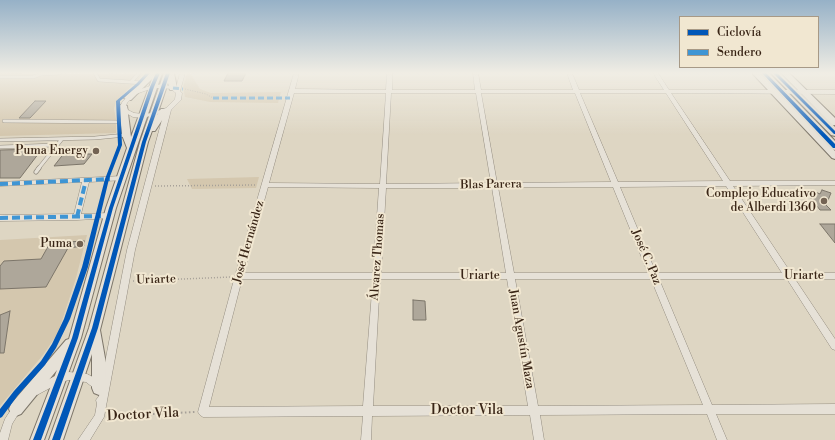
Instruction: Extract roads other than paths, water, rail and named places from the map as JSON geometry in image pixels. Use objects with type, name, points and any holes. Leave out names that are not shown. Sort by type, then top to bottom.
[{"type":"main road","points":[[128,98],[133,94]]},
{"type":"main road","points":[[37,440],[75,338],[109,216],[150,94]]},
{"type":"main road","points":[[56,440],[95,328],[144,142],[160,94]]},
{"type":"main road","points":[[779,94],[835,156]]},
{"type":"main road","points":[[780,94],[835,147]]},
{"type":"main road","points":[[800,94],[835,133]]},
{"type":"main road","points":[[801,94],[835,123]]},
{"type":"main road","points":[[123,106],[126,136],[132,149]]},
{"type":"main road","points":[[144,142],[166,110]]},
{"type":"main road","points":[[95,328],[99,358],[99,388]]},
{"type":"main road","points":[[16,409],[75,338]]},
{"type":"street","points":[[135,94],[128,98],[123,106],[126,111],[133,115],[143,116],[166,110],[178,100],[179,94]]},
{"type":"street","name":"José Hernández","points":[[202,412],[291,94]]},
{"type":"street","name":"Álvarez Thomas","points":[[366,440],[388,94]]},
{"type":"street","name":"Juan Agustín Maza","points":[[478,94],[539,440]]},
{"type":"street","name":"José C. Paz","points":[[577,94],[722,440]]},
{"type":"street","points":[[668,94],[835,346]]},
{"type":"street","points":[[87,437],[99,417],[124,281],[166,110]]},
{"type":"street","points":[[0,184],[122,178]]},
{"type":"street","points":[[77,217],[86,180]]},
{"type":"street","name":"Blas Parera","points":[[265,185],[382,186],[835,182]]},
{"type":"street","points":[[0,218],[109,216]]},
{"type":"street","name":"Uriarte","points":[[239,276],[835,276]]},
{"type":"street","points":[[3,440],[8,422],[16,409],[29,396],[44,385],[60,378],[78,376],[87,378],[94,382],[99,388],[102,404]]},
{"type":"street","name":"Doctor Vila","points":[[202,412],[835,409]]},
{"type":"lane","points":[[4,122],[125,122]]},
{"type":"lane","points":[[0,140],[126,136]]},
{"type":"lane","points":[[36,172],[62,139]]},
{"type":"lane","points":[[0,147],[56,145]]},
{"type":"place","name":"Puma Energy","points":[[96,151]]},
{"type":"place","name":"Complejo Educativo de Alberdi 1360","points":[[824,201]]},
{"type":"place","name":"Puma","points":[[80,244]]}]
